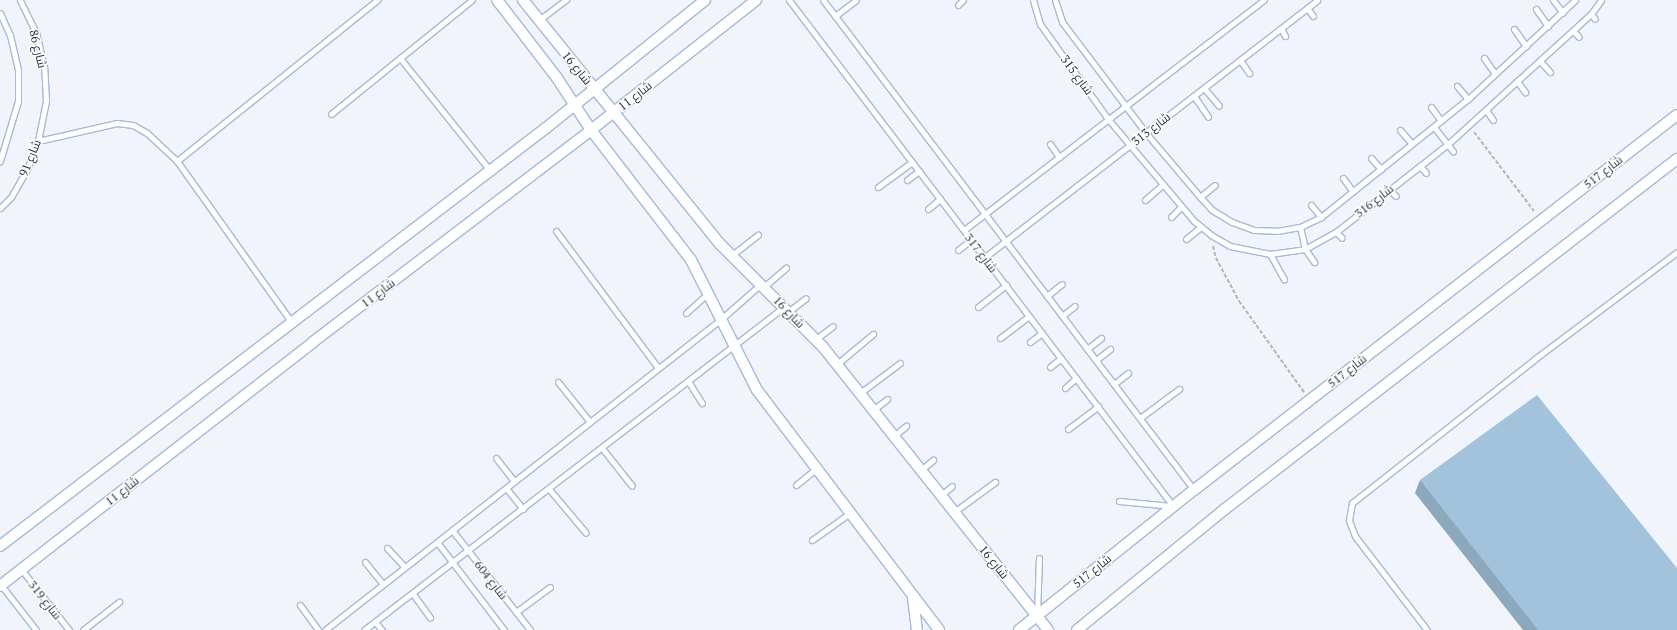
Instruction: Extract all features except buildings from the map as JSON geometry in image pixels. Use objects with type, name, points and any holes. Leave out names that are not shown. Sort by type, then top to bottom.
[{"type":"street","name":"شارع 16","points":[[497,0],[591,130],[691,260],[733,346],[758,390],[938,630]]},
{"type":"street","name":"شارع 16","points":[[523,0],[715,238],[787,309],[837,364],[1048,630]]},
{"type":"street","points":[[0,546],[292,323],[489,170],[575,106],[705,0]]},
{"type":"street","name":"شارع 11","points":[[0,585],[313,342],[614,113],[756,0]]},
{"type":"street","name":"شارع 517","points":[[1020,630],[1173,506],[1677,115]]},
{"type":"street","points":[[1077,630],[1232,504],[1677,159]]},
{"type":"street","points":[[912,594],[917,630]]},
{"type":"lane","name":"شارع 86","points":[[20,0],[36,33],[42,60],[46,101]]},
{"type":"lane","points":[[177,161],[377,0]]},
{"type":"lane","points":[[331,114],[472,0]]},
{"type":"lane","points":[[539,20],[566,0]]},
{"type":"lane","name":"شارع 317","points":[[789,0],[1173,506]]},
{"type":"lane","points":[[823,0],[1194,490]]},
{"type":"lane","points":[[835,16],[856,0]]},
{"type":"lane","points":[[958,5],[963,0]]},
{"type":"lane","name":"شارع 315","points":[[1033,0],[1040,24],[1128,146]]},
{"type":"lane","name":"شارع 315","points":[[1055,0],[1062,22],[1146,133]]},
{"type":"lane","points":[[964,230],[1264,0]]},
{"type":"lane","name":"شارع 313","points":[[985,257],[1317,0]]},
{"type":"lane","points":[[1553,0],[1563,13]]},
{"type":"lane","name":"شارع 316","points":[[1146,133],[1212,210],[1232,222],[1254,230],[1277,231],[1300,227],[1321,217],[1468,99],[1563,13],[1575,0]]},
{"type":"lane","name":"شارع 316","points":[[1128,146],[1182,207],[1211,235],[1230,246],[1270,254],[1305,249],[1336,232],[1448,144],[1591,14],[1601,0]]},
{"type":"lane","points":[[1307,8],[1313,16]]},
{"type":"lane","points":[[1536,9],[1548,26]]},
{"type":"lane","name":"شارع 86","points":[[0,13],[10,34],[18,69],[18,102],[0,160]]},
{"type":"lane","points":[[1591,14],[1595,19]]},
{"type":"lane","points":[[1281,28],[1285,36]]},
{"type":"lane","points":[[1514,29],[1526,46]]},
{"type":"lane","points":[[1573,30],[1579,37]]},
{"type":"lane","points":[[400,58],[489,170]]},
{"type":"lane","points":[[1484,58],[1495,74]]},
{"type":"lane","points":[[1240,60],[1249,73]]},
{"type":"lane","points":[[1540,61],[1550,72]]},
{"type":"lane","points":[[1516,82],[1525,92]]},
{"type":"lane","points":[[1457,86],[1468,99]]},
{"type":"lane","points":[[1204,88],[1219,106]]},
{"type":"lane","points":[[1194,96],[1208,117]]},
{"type":"lane","name":"شارع 91","points":[[0,208],[10,197],[28,168],[38,141],[46,101]]},
{"type":"lane","points":[[1431,107],[1441,121]]},
{"type":"lane","points":[[1486,110],[1493,120]]},
{"type":"lane","points":[[38,141],[117,123],[133,125],[147,133],[177,161],[292,323]]},
{"type":"lane","points":[[1434,127],[1453,151]]},
{"type":"lane","points":[[1400,130],[1412,144]]},
{"type":"lane","points":[[1050,144],[1059,157]]},
{"type":"lane","points":[[1371,158],[1381,170]]},
{"type":"lane","points":[[878,186],[912,162]]},
{"type":"lane","points":[[1420,166],[1426,173]]},
{"type":"lane","points":[[907,180],[919,171]]},
{"type":"lane","points":[[1343,178],[1353,192]]},
{"type":"lane","points":[[1145,200],[1162,185]]},
{"type":"lane","points":[[1200,197],[1215,185]]},
{"type":"lane","points":[[1389,190],[1396,196]]},
{"type":"lane","points":[[928,209],[940,199]]},
{"type":"lane","points":[[1311,206],[1321,217]]},
{"type":"lane","points":[[1170,217],[1182,207]]},
{"type":"lane","points":[[1186,239],[1201,227]]},
{"type":"lane","points":[[1300,227],[1305,249],[1314,262]]},
{"type":"lane","points":[[556,231],[658,368]]},
{"type":"lane","points":[[1336,232],[1342,238]]},
{"type":"lane","points":[[732,255],[758,235]]},
{"type":"lane","points":[[958,250],[972,240]]},
{"type":"lane","points":[[1427,630],[1355,536],[1349,520],[1352,503],[1536,358],[1677,252]]},
{"type":"lane","points":[[1270,254],[1284,279]]},
{"type":"lane","points":[[325,630],[786,268]]},
{"type":"lane","points":[[1047,296],[1062,284]]},
{"type":"lane","points":[[978,307],[1006,286]]},
{"type":"lane","points":[[686,314],[707,294]]},
{"type":"lane","points":[[364,630],[453,564],[733,346],[787,309],[806,298]]},
{"type":"lane","points":[[1062,316],[1075,306]]},
{"type":"lane","points":[[1000,338],[1029,316]]},
{"type":"lane","points":[[816,340],[833,326]]},
{"type":"lane","points":[[1030,342],[1042,333]]},
{"type":"lane","points":[[837,364],[873,334]]},
{"type":"lane","points":[[1087,348],[1101,338]]},
{"type":"lane","points":[[1096,360],[1110,349]]},
{"type":"lane","points":[[1050,367],[1061,358]]},
{"type":"lane","points":[[860,393],[900,363]]},
{"type":"lane","points":[[1114,384],[1128,373]]},
{"type":"lane","points":[[1065,388],[1076,378]]},
{"type":"lane","points":[[688,381],[702,402]]},
{"type":"lane","points":[[558,382],[590,422]]},
{"type":"lane","points":[[1140,418],[1179,389]]},
{"type":"lane","points":[[873,410],[887,399]]},
{"type":"lane","points":[[1068,429],[1098,406]]},
{"type":"lane","points":[[894,436],[906,426]]},
{"type":"lane","points":[[602,448],[632,486]]},
{"type":"lane","points":[[496,458],[514,481]]},
{"type":"lane","points":[[921,470],[933,460]]},
{"type":"lane","points":[[796,485],[817,468]]},
{"type":"lane","points":[[954,512],[995,482]]},
{"type":"lane","points":[[941,495],[952,486]]},
{"type":"lane","points":[[506,488],[523,509]]},
{"type":"lane","points":[[549,489],[586,533]]},
{"type":"lane","points":[[1119,501],[1173,506]]},
{"type":"lane","points":[[812,540],[850,513]]},
{"type":"lane","name":"شارع 604","points":[[452,530],[530,630]]},
{"type":"lane","name":"شارع 604","points":[[437,542],[504,630]]},
{"type":"lane","points":[[387,548],[405,567]]},
{"type":"lane","points":[[1037,616],[1039,558]]},
{"type":"lane","points":[[365,562],[383,584]]},
{"type":"lane","name":"شارع 319","points":[[21,569],[69,630]]},
{"type":"lane","points":[[0,585],[36,630]]},
{"type":"lane","points":[[516,612],[550,587]]},
{"type":"lane","points":[[413,594],[430,617]]},
{"type":"lane","points":[[83,630],[119,602]]},
{"type":"lane","points":[[300,605],[318,630]]},
{"type":"lane","points":[[375,622],[382,630]]},
{"type":"path","points":[[1469,125],[1541,220]]},
{"type":"path","points":[[1211,235],[1216,258],[1239,301],[1310,400]]}]
